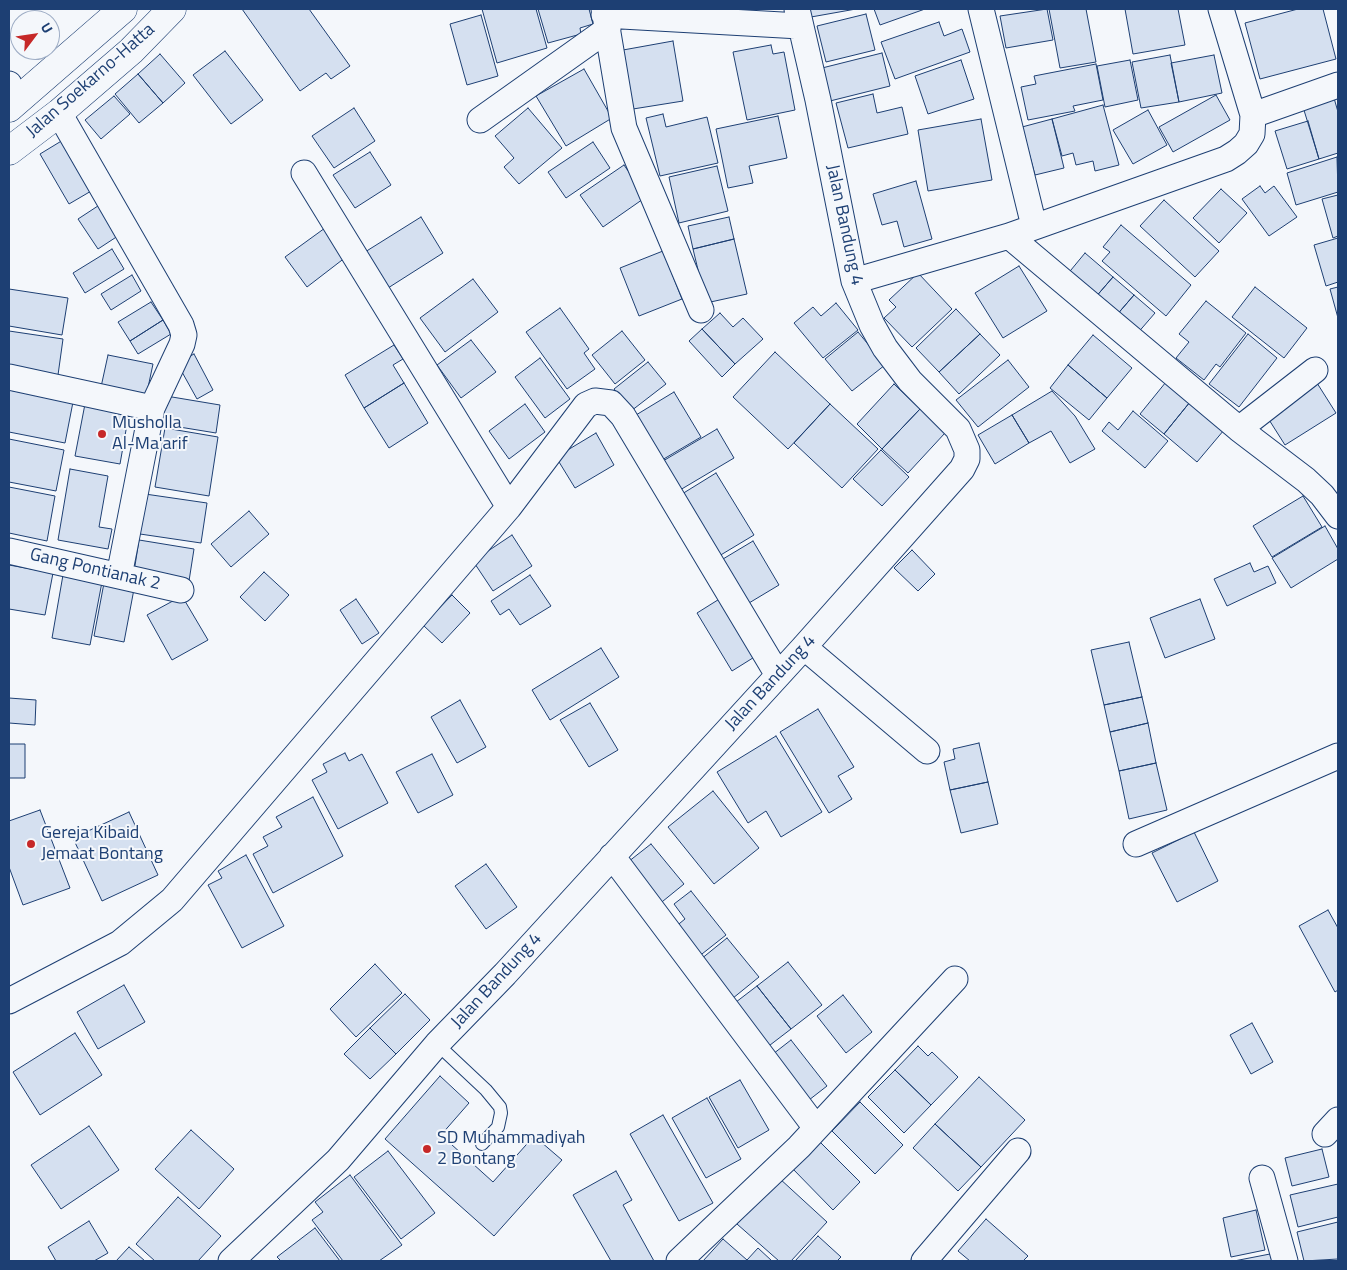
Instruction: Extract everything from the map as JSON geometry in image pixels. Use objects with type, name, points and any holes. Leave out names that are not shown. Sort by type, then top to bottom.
[{"type":"main road","name":"Jalan Soekarno-Hatta","points":[[11,98],[123,9]]},
{"type":"main road","name":"Jalan Soekarno-Hatta","points":[[10,146],[59,113],[132,51],[172,9]]},
{"type":"street","points":[[981,9],[1034,226]]},
{"type":"street","points":[[854,281],[1010,236],[1226,159],[1246,144],[1252,134],[1253,115],[1227,11]]},
{"type":"street","points":[[480,120],[605,17],[798,17]]},
{"type":"street","points":[[605,17],[624,128],[701,310]]},
{"type":"street","name":"Jalan Bandung 4","points":[[231,1261],[338,1160],[437,1044],[804,647],[962,469],[967,459],[967,450],[958,430],[910,381],[886,348],[872,325],[854,281],[818,100],[798,17]]},
{"type":"street","points":[[1253,115],[1338,85]]},
{"type":"street","points":[[59,113],[181,325],[184,335],[182,344],[152,408],[119,576]]},
{"type":"street","points":[[304,173],[509,506]]},
{"type":"street","points":[[1010,236],[1239,429],[1306,480],[1322,495],[1338,516]]},
{"type":"street","points":[[1239,429],[1315,370]]},
{"type":"street","points":[[9,377],[152,408]]},
{"type":"street","points":[[9,1001],[120,943],[172,900],[509,506],[586,405],[595,400],[611,403],[623,416],[778,675]]},
{"type":"street","name":"Gang Pontianak 2","points":[[9,551],[181,590]]},
{"type":"street","points":[[804,647],[927,751]]},
{"type":"street","points":[[1136,844],[1338,756]]},
{"type":"street","points":[[612,856],[816,1128]]},
{"type":"street","points":[[679,1261],[816,1128],[955,978]]},
{"type":"street","points":[[924,1261],[1018,1151]]},
{"type":"street","points":[[1262,1178],[1284,1261]]},
{"type":"lane","points":[[437,1044],[486,1090],[500,1108],[501,1113],[498,1127],[482,1144]]},
{"type":"building","points":[[242,9],[309,9],[350,66],[331,79],[326,73],[300,91]]},
{"type":"building","points":[[482,9],[536,9],[547,48],[497,63]]},
{"type":"building","points":[[538,9],[589,9],[593,24],[580,28],[581,34],[548,43]]},
{"type":"building","points":[[809,9],[856,9],[811,17]]},
{"type":"building","points":[[874,9],[925,9],[880,25]]},
{"type":"building","points":[[1047,9],[1053,40],[1006,48],[1000,16]]},
{"type":"building","points":[[1049,9],[1086,9],[1096,62],[1060,68]]},
{"type":"building","points":[[1125,9],[1178,9],[1185,45],[1133,54]]},
{"type":"building","points":[[1298,9],[1323,9],[1336,59],[1260,79],[1245,23]]},
{"type":"building","points":[[866,14],[875,50],[826,62],[817,26]]},
{"type":"building","points":[[481,15],[498,76],[467,85],[450,24]]},
{"type":"building","points":[[939,22],[944,36],[962,29],[970,52],[895,79],[881,42]]},
{"type":"building","points":[[673,41],[683,101],[633,109],[623,50]]},
{"type":"building","points":[[771,45],[773,54],[784,52],[795,110],[747,120],[733,52]]},
{"type":"building","points":[[225,51],[263,100],[231,124],[193,75]]},
{"type":"building","points":[[882,53],[890,86],[830,101],[822,68]]},
{"type":"building","points":[[160,54],[185,83],[163,103],[138,74]]},
{"type":"building","points":[[1170,55],[1179,102],[1141,108],[1132,62]]},
{"type":"building","points":[[1214,55],[1222,93],[1179,102],[1171,63]]},
{"type":"building","points":[[961,60],[974,99],[928,114],[915,76]]},
{"type":"building","points":[[1130,60],[1138,100],[1105,107],[1097,66]]},
{"type":"building","points":[[1096,64],[1103,100],[1073,106],[1075,111],[1028,120],[1021,87],[1036,84],[1034,76]]},
{"type":"building","points":[[584,69],[612,118],[566,146],[536,96]]},
{"type":"building","points":[[138,74],[163,103],[139,123],[115,94]]},
{"type":"building","points":[[873,94],[877,113],[902,107],[908,134],[848,148],[836,103]]},
{"type":"building","points":[[1216,95],[1230,120],[1173,152],[1159,127]]},
{"type":"building","points":[[114,96],[130,114],[101,139],[85,120]]},
{"type":"building","points":[[1334,98],[1338,112],[1338,153],[1319,159],[1303,107]]},
{"type":"building","points":[[1103,105],[1119,165],[1095,171],[1093,161],[1076,165],[1073,153],[1062,156],[1052,119]]},
{"type":"building","points":[[354,108],[375,141],[334,168],[312,136]]},
{"type":"building","points":[[528,108],[562,148],[519,184],[504,167],[514,158],[495,136]]},
{"type":"building","points":[[1148,110],[1167,145],[1133,164],[1113,130]]},
{"type":"building","points":[[663,114],[666,127],[707,117],[718,163],[660,176],[646,118]]},
{"type":"building","points":[[778,116],[787,158],[749,166],[753,183],[728,188],[716,129]]},
{"type":"building","points":[[981,119],[992,180],[928,191],[918,130]]},
{"type":"building","points":[[1052,119],[1064,168],[1035,175],[1022,127]]},
{"type":"building","points":[[1308,121],[1319,159],[1287,169],[1275,131]]},
{"type":"building","points":[[68,137],[98,187],[69,204],[40,154]]},
{"type":"building","points":[[593,142],[610,168],[566,198],[548,172]]},
{"type":"building","points":[[370,152],[391,185],[355,208],[333,175]]},
{"type":"building","points":[[1337,157],[1338,192],[1296,205],[1287,173]]},
{"type":"building","points":[[624,165],[646,197],[603,227],[580,195]]},
{"type":"building","points":[[717,166],[728,211],[679,223],[669,177]]},
{"type":"building","points":[[916,181],[932,239],[904,247],[897,221],[882,225],[873,194]]},
{"type":"building","points":[[1260,186],[1265,193],[1274,186],[1297,217],[1269,236],[1242,199]]},
{"type":"building","points":[[1221,189],[1247,213],[1219,243],[1193,218]]},
{"type":"building","points":[[1338,195],[1338,236],[1333,238],[1322,199]]},
{"type":"building","points":[[1164,200],[1219,251],[1195,277],[1140,226]]},
{"type":"building","points":[[104,202],[124,232],[98,249],[78,219]]},
{"type":"building","points":[[421,217],[443,253],[388,288],[365,252]]},
{"type":"building","points":[[729,217],[734,239],[693,249],[688,226]]},
{"type":"building","points":[[1121,225],[1191,285],[1166,316],[1102,261],[1110,252],[1103,247]]},
{"type":"building","points":[[325,228],[346,257],[307,287],[285,257]]},
{"type":"building","points":[[1338,238],[1338,282],[1326,286],[1314,245]]},
{"type":"building","points":[[734,239],[747,294],[706,303],[693,249]]},
{"type":"building","points":[[112,249],[124,269],[85,293],[73,273]]},
{"type":"building","points":[[663,251],[682,299],[639,316],[620,268]]},
{"type":"building","points":[[1085,253],[1113,277],[1094,299],[1066,276]]},
{"type":"building","points":[[1019,266],[1047,311],[1003,338],[975,293]]},
{"type":"building","points":[[918,273],[952,309],[912,347],[884,318],[896,307],[889,300]]},
{"type":"building","points":[[132,275],[141,291],[111,310],[101,294]]},
{"type":"building","points":[[1113,277],[1134,295],[1115,317],[1094,299]]},
{"type":"building","points":[[473,279],[498,312],[445,352],[420,318]]},
{"type":"building","points":[[1255,287],[1307,328],[1284,358],[1232,317]]},
{"type":"building","points":[[1338,287],[1338,318],[1330,289]]},
{"type":"building","points":[[9,289],[68,298],[62,335],[9,326]]},
{"type":"building","points":[[1134,295],[1155,313],[1136,335],[1115,317]]},
{"type":"building","points":[[1206,301],[1246,333],[1220,367],[1216,364],[1204,380],[1176,358],[1189,342],[1179,334]]},
{"type":"building","points":[[151,302],[163,320],[130,341],[118,322]]},
{"type":"building","points":[[836,303],[858,330],[823,358],[794,323],[813,307],[821,316]]},
{"type":"building","points":[[560,308],[589,349],[584,353],[595,369],[567,389],[526,332]]},
{"type":"building","points":[[956,309],[980,334],[939,372],[916,348]]},
{"type":"building","points":[[720,313],[733,327],[743,318],[763,339],[735,364],[702,329]]},
{"type":"building","points":[[163,320],[171,334],[138,354],[130,341]]},
{"type":"building","points":[[702,329],[735,364],[722,377],[689,341]]},
{"type":"building","points":[[9,331],[63,339],[58,375],[9,367]]},
{"type":"building","points":[[622,331],[645,360],[615,384],[592,355]]},
{"type":"building","points":[[858,332],[885,365],[852,391],[825,359]]},
{"type":"building","points":[[980,334],[1000,355],[959,394],[939,372]]},
{"type":"building","points":[[1248,334],[1277,358],[1239,407],[1209,384]]},
{"type":"building","points":[[1093,335],[1132,368],[1107,398],[1068,365]]},
{"type":"building","points":[[471,340],[496,372],[461,398],[437,365]]},
{"type":"building","points":[[394,345],[403,359],[393,365],[404,383],[364,408],[345,375]]},
{"type":"building","points":[[775,352],[830,404],[788,449],[733,397]]},
{"type":"building","points":[[194,354],[213,390],[197,399],[177,363]]},
{"type":"building","points":[[108,355],[153,364],[146,397],[101,387]]},
{"type":"building","points":[[540,358],[570,399],[545,418],[515,377]]},
{"type":"building","points":[[1008,360],[1029,387],[978,427],[956,400]]},
{"type":"building","points":[[648,362],[666,384],[631,411],[614,389]]},
{"type":"building","points":[[1068,365],[1107,398],[1089,420],[1050,388]]},
{"type":"building","points":[[1166,382],[1190,402],[1164,434],[1140,414]]},
{"type":"building","points":[[404,383],[428,423],[389,448],[364,408]]},
{"type":"building","points":[[1317,383],[1336,413],[1285,445],[1266,415]]},
{"type":"building","points":[[894,384],[920,409],[882,449],[857,424]]},
{"type":"building","points":[[9,390],[73,402],[65,443],[9,432]]},
{"type":"building","points":[[1052,391],[1075,416],[1095,449],[1070,463],[1051,431],[1029,443],[1012,415]]},
{"type":"building","points":[[674,392],[701,437],[662,460],[636,415]]},
{"type":"building","points":[[166,396],[220,405],[216,433],[161,424]]},
{"type":"building","points":[[1190,402],[1224,430],[1197,462],[1164,434]]},
{"type":"building","name":"Musholla Al-Ma'arif","points":[[85,404],[129,413],[120,464],[75,456]]},
{"type":"building","points":[[525,404],[545,432],[509,459],[489,431]]},
{"type":"building","points":[[830,404],[878,449],[842,488],[794,443]]},
{"type":"building","points":[[920,409],[945,433],[908,473],[882,449]]},
{"type":"building","points":[[1133,411],[1168,441],[1145,468],[1102,431],[1109,422],[1118,430]]},
{"type":"building","points":[[1012,415],[1029,443],[995,464],[978,435]]},
{"type":"building","points":[[165,428],[218,437],[209,496],[155,487]]},
{"type":"building","points":[[717,429],[734,458],[680,490],[663,461]]},
{"type":"building","points":[[596,433],[614,465],[575,488],[556,457]]},
{"type":"building","points":[[9,439],[64,450],[56,491],[9,482]]},
{"type":"building","points":[[881,450],[909,477],[882,506],[853,479]]},
{"type":"building","points":[[70,469],[108,476],[99,527],[112,529],[108,549],[58,540]]},
{"type":"building","points":[[716,473],[754,535],[719,556],[682,494]]},
{"type":"building","points":[[9,487],[55,496],[47,541],[9,533]]},
{"type":"building","points":[[145,494],[207,503],[201,543],[140,534]]},
{"type":"building","points":[[1303,496],[1322,527],[1272,557],[1253,526]]},
{"type":"building","points":[[249,511],[269,534],[231,567],[211,544]]},
{"type":"building","points":[[1325,526],[1338,549],[1338,559],[1291,588],[1272,558]]},
{"type":"building","points":[[512,535],[532,566],[493,591],[473,561]]},
{"type":"building","points":[[139,540],[194,549],[189,581],[134,572]]},
{"type":"building","points":[[753,541],[779,585],[749,603],[723,559]]},
{"type":"building","points":[[912,550],[935,574],[918,591],[894,568]]},
{"type":"building","points":[[1250,563],[1254,572],[1268,566],[1276,583],[1227,606],[1214,579]]},
{"type":"building","points":[[9,565],[53,573],[45,615],[9,609]]},
{"type":"building","points":[[264,572],[289,595],[265,621],[240,597]]},
{"type":"building","points":[[63,575],[102,582],[90,645],[52,638]]},
{"type":"building","points":[[530,575],[551,606],[520,625],[509,609],[500,615],[491,601]]},
{"type":"building","points":[[104,583],[134,589],[124,642],[94,636]]},
{"type":"building","points":[[452,595],[470,613],[442,643],[423,625]]},
{"type":"building","points":[[182,596],[208,640],[172,660],[147,615]]},
{"type":"building","points":[[721,598],[756,656],[732,671],[697,613]]},
{"type":"building","points":[[356,599],[379,633],[362,644],[340,610]]},
{"type":"building","points":[[1200,599],[1215,639],[1165,658],[1150,618]]},
{"type":"building","points":[[1129,642],[1142,697],[1104,705],[1091,650]]},
{"type":"building","points":[[601,648],[619,677],[550,720],[532,690]]},
{"type":"building","points":[[1142,697],[1148,723],[1110,732],[1104,705]]},
{"type":"building","points":[[9,698],[36,700],[35,725],[9,723]]},
{"type":"building","points":[[460,700],[486,747],[457,763],[431,717]]},
{"type":"building","points":[[590,703],[618,750],[589,767],[560,720]]},
{"type":"building","points":[[818,709],[854,767],[838,776],[852,799],[829,813],[780,732]]},
{"type":"building","points":[[1148,723],[1156,763],[1119,771],[1110,732]]},
{"type":"building","points":[[776,736],[822,812],[781,837],[766,811],[748,823],[717,772]]},
{"type":"building","points":[[979,743],[988,782],[950,790],[944,762],[955,759],[953,749]]},
{"type":"building","points":[[9,744],[25,744],[25,778],[9,778]]},
{"type":"building","points":[[345,753],[349,761],[362,754],[388,803],[338,829],[312,780],[327,772],[323,764]]},
{"type":"building","points":[[432,754],[453,795],[418,813],[396,772]]},
{"type":"building","points":[[1156,763],[1167,810],[1129,819],[1119,771]]},
{"type":"building","points":[[988,782],[998,824],[961,833],[950,790]]},
{"type":"building","points":[[713,791],[759,848],[714,884],[668,827]]},
{"type":"building","points":[[313,797],[343,856],[273,893],[253,854],[268,846],[263,837],[282,827],[276,817]]},
{"type":"building","name":"Gereja Kibaid Jemaat Bontang","points":[[40,810],[70,888],[23,905],[9,867],[9,821]]},
{"type":"building","points":[[129,812],[158,875],[102,901],[73,838]]},
{"type":"building","points":[[1194,832],[1218,881],[1177,902],[1152,853]]},
{"type":"building","points":[[651,844],[684,884],[652,910],[619,869]]},
{"type":"building","points":[[246,855],[284,926],[242,948],[208,885],[222,878],[218,871]]},
{"type":"building","points":[[486,864],[517,907],[486,929],[455,886]]},
{"type":"building","points":[[691,891],[726,935],[688,965],[664,936],[685,919],[674,904]]},
{"type":"building","points":[[1328,910],[1338,928],[1338,990],[1335,992],[1299,926]]},
{"type":"building","points":[[727,938],[759,977],[722,1007],[690,968]]},
{"type":"building","points":[[788,962],[822,1005],[791,1029],[757,986]]},
{"type":"building","points":[[375,964],[402,993],[356,1037],[330,1009]]},
{"type":"building","points":[[124,985],[145,1022],[98,1049],[77,1012]]},
{"type":"building","points":[[757,986],[791,1029],[757,1055],[723,1012]]},
{"type":"building","points":[[405,994],[430,1020],[396,1054],[370,1028]]},
{"type":"building","points":[[843,995],[872,1032],[846,1053],[817,1016]]},
{"type":"building","points":[[1252,1023],[1273,1062],[1251,1074],[1230,1035]]},
{"type":"building","points":[[370,1028],[396,1054],[370,1079],[344,1054]]},
{"type":"building","points":[[75,1033],[102,1075],[40,1115],[13,1072]]},
{"type":"building","points":[[791,1040],[827,1086],[791,1114],[755,1068]]},
{"type":"building","points":[[918,1046],[928,1056],[932,1052],[958,1077],[931,1105],[895,1070]]},
{"type":"building","points":[[895,1070],[931,1105],[904,1133],[868,1097]]},
{"type":"building","name":"SD Muhammadiyah 2 Bontang","points":[[440,1076],[469,1103],[441,1135],[493,1182],[534,1136],[562,1160],[494,1236],[385,1139]]},
{"type":"building","points":[[979,1077],[1025,1120],[981,1167],[935,1124]]},
{"type":"building","points":[[740,1080],[769,1130],[738,1148],[709,1097]]},
{"type":"building","points":[[707,1098],[741,1159],[706,1178],[672,1118]]},
{"type":"building","points":[[860,1102],[903,1145],[875,1174],[832,1131]]},
{"type":"building","points":[[663,1115],[713,1203],[679,1221],[630,1134]]},
{"type":"building","points":[[935,1124],[981,1167],[958,1191],[913,1148]]},
{"type":"building","points":[[89,1126],[119,1170],[61,1209],[31,1165]]},
{"type":"building","points":[[191,1130],[234,1169],[199,1209],[155,1169]]},
{"type":"building","points":[[818,1140],[860,1182],[833,1210],[791,1167]]},
{"type":"building","points":[[1322,1149],[1329,1177],[1292,1186],[1285,1158]]},
{"type":"building","points":[[388,1151],[435,1213],[401,1239],[354,1177]]},
{"type":"building","points":[[616,1171],[632,1200],[623,1205],[654,1261],[611,1261],[573,1195]]},
{"type":"building","points":[[350,1175],[402,1245],[379,1261],[343,1261],[312,1220],[323,1212],[315,1202]]},
{"type":"building","points":[[779,1178],[827,1222],[791,1261],[779,1261],[737,1224]]},
{"type":"building","points":[[1338,1184],[1338,1217],[1298,1227],[1290,1195]]},
{"type":"building","points":[[178,1197],[221,1236],[198,1261],[155,1261],[136,1244]]},
{"type":"building","points":[[1256,1210],[1265,1250],[1231,1257],[1223,1218]]},
{"type":"building","points":[[986,1219],[1028,1256],[1023,1261],[970,1261],[958,1251]]},
{"type":"building","points":[[89,1221],[108,1253],[94,1261],[56,1261],[48,1247]]},
{"type":"building","points":[[1338,1222],[1338,1259],[1304,1261],[1297,1232]]},
{"type":"building","points":[[315,1228],[340,1261],[281,1261],[277,1257]]},
{"type":"building","points":[[818,1236],[841,1257],[837,1261],[795,1261]]},
{"type":"building","points":[[723,1239],[747,1260],[758,1248],[772,1261],[703,1261]]},
{"type":"building","points":[[129,1247],[145,1261],[116,1261]]},
{"type":"building","points":[[1270,1254],[1272,1261],[1234,1261]]},
{"type":"place","name":"Musholla Al-Ma'arif","points":[[102,434]]},
{"type":"place","name":"Gereja Kibaid Jemaat Bontang","points":[[31,844]]},
{"type":"place","name":"SD Muhammadiyah 2 Bontang","points":[[427,1149]]}]
